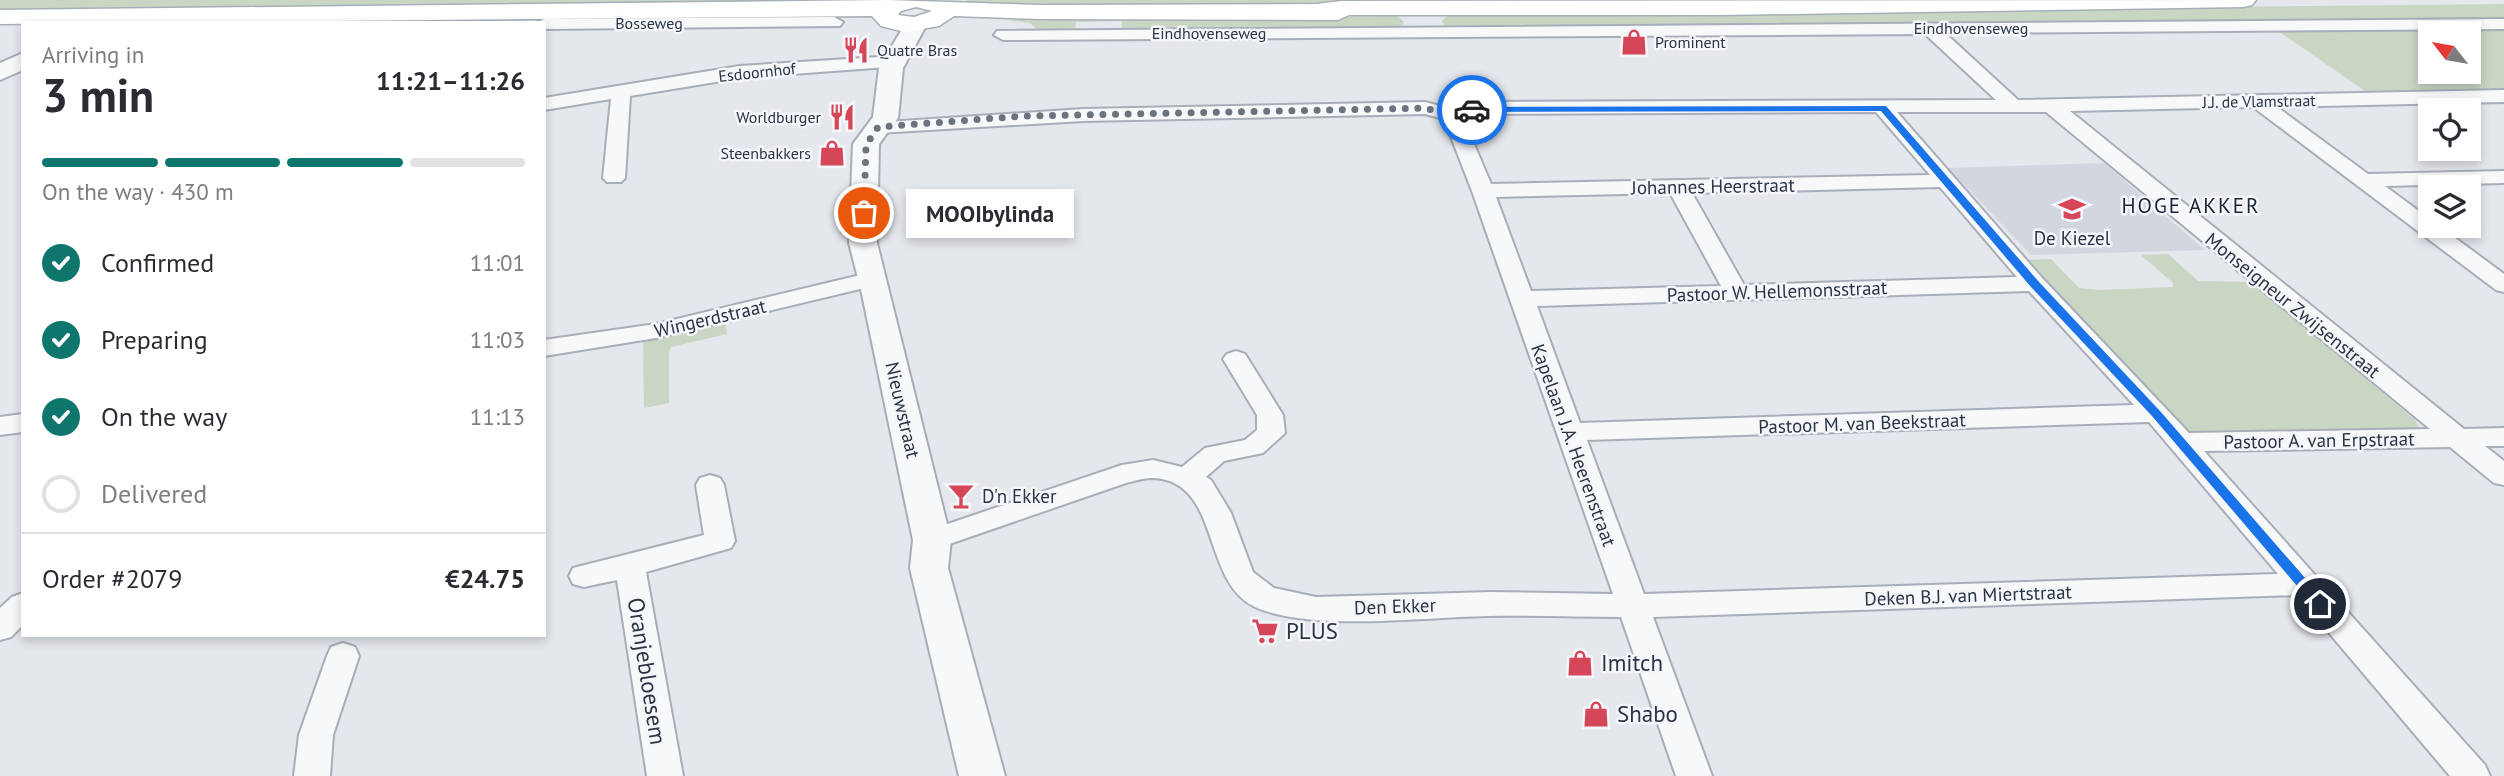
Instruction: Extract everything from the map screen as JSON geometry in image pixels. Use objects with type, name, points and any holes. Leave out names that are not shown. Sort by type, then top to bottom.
[{"type":"main road","points":[[0,16],[756,17],[788,12],[910,17],[1041,12],[1316,11],[1424,17],[1604,12],[1622,8],[2244,0]]},
{"type":"street","name":"Bosseweg","points":[[546,24],[756,17],[834,22]]},
{"type":"street","name":"Esdoornhof","points":[[546,104],[740,72],[910,17]]},
{"type":"street","name":"Nieuwstraat","points":[[910,17],[885,118],[866,145],[863,236],[932,540],[929,568],[982,776]]},
{"type":"street","name":"Eindhovenseweg","points":[[1003,34],[1424,17],[1930,29],[2504,24]]},
{"type":"street","points":[[1930,29],[2014,107]]},
{"type":"street","points":[[0,74],[21,61]]},
{"type":"street","points":[[614,178],[621,92]]},
{"type":"street","name":"J.J. de Vlamstraat","points":[[1452,116],[1477,108],[2051,107],[2504,96]]},
{"type":"street","points":[[2257,100],[2494,269],[2504,285]]},
{"type":"street","name":"Monseigneur Zwijsenstraat","points":[[2051,107],[2504,476]]},
{"type":"street","points":[[878,127],[1024,116],[1157,112],[1425,108],[1452,116]]},
{"type":"street","points":[[1883,108],[2035,284],[2156,413],[2302,584],[2472,776]]},
{"type":"street","name":"Kapelaan J.A. Heerenstraat","points":[[1452,116],[1483,191],[1694,776]]},
{"type":"street","points":[[2367,180],[2504,177]]},
{"type":"street","name":"Johannes Heerstraat","points":[[1483,191],[1944,181]]},
{"type":"street","points":[[1678,188],[1736,292]]},
{"type":"street","name":"Wingerdstraat","points":[[546,348],[656,331],[873,279]]},
{"type":"street","name":"Pastoor W. Hellemonsstraat","points":[[1520,299],[2035,284]]},
{"type":"street","points":[[932,540],[1122,474],[1153,469],[1186,478],[1215,454],[1253,447],[1271,433],[1270,415],[1236,359]]},
{"type":"street","name":"Pastoor M. van Beekstraat","points":[[1569,432],[2156,413]]},
{"type":"street","points":[[0,426],[21,423]]},
{"type":"street","name":"Pastoor A. van Erpstraat","points":[[2181,442],[2504,437]]},
{"type":"street","name":"Den Ekker","points":[[1186,478],[1201,487],[1216,513],[1240,578],[1265,598],[1315,609],[1491,604],[1633,606]]},
{"type":"street","points":[[584,576],[720,541],[710,485]]},
{"type":"street","name":"Oranjebloesem","points":[[630,566],[665,776]]},
{"type":"street","name":"Deken B.J. van Miertstraat","points":[[1633,606],[2302,584]]},
{"type":"street","points":[[312,776],[316,735],[342,656]]},
{"type":"shaded area","name":"De Kiezel","points":[[2104,163],[2205,250],[2031,255],[1948,168]]},
{"type":"green space","points":[[0,0],[878,0],[865,3],[0,10]]},
{"type":"green space","points":[[966,0],[2028,0],[1049,8],[971,3]]},
{"type":"green space","points":[[2504,4],[2504,21],[1446,28],[1442,21],[1448,15]]},
{"type":"green space","points":[[1398,16],[1404,22],[1400,28],[1122,30],[1122,21],[1076,22],[1075,31],[1039,31],[1030,23],[1006,20]]},
{"type":"green space","points":[[2418,30],[2418,84],[2482,84],[2482,30],[2504,30],[2504,92],[2371,95],[2278,31]]},
{"type":"green space","points":[[2168,254],[2198,281],[2250,282],[2415,420],[2420,429],[2186,433],[2024,260],[2051,259],[2079,288],[2100,290],[2173,287],[2173,283],[2141,255]]},
{"type":"green space","points":[[725,322],[727,334],[671,347],[669,403],[644,408],[643,339]]},
{"type":"way so far","points":[[864,213],[866,145],[878,127],[1051,115],[1425,108],[1452,116],[1472,110]]},
{"type":"place","name":"Prominent","points":[[1634,42]]},
{"type":"place","name":"Quatre Bras","points":[[856,50]]},
{"type":"place","name":"Worldburger","points":[[842,117]]},
{"type":"place","name":"Steenbakkers","points":[[832,153]]},
{"type":"place","name":"De Kiezel","points":[[2072,209]]},
{"type":"place","name":"MOOIbylinda","points":[[864,213]]},
{"type":"place","name":"D'n Ekker","points":[[961,496]]},
{"type":"place","name":"PLUS","points":[[1265,631]]},
{"type":"place","name":"Imitch","points":[[1580,663]]},
{"type":"place","name":"Shabo","points":[[1596,714]]},
{"type":"district","name":"HOGE AKKER","points":[[2191,206]]},
{"type":"route","points":[[1472,110],[1883,108],[2035,284],[2156,413],[2320,604]]}]
